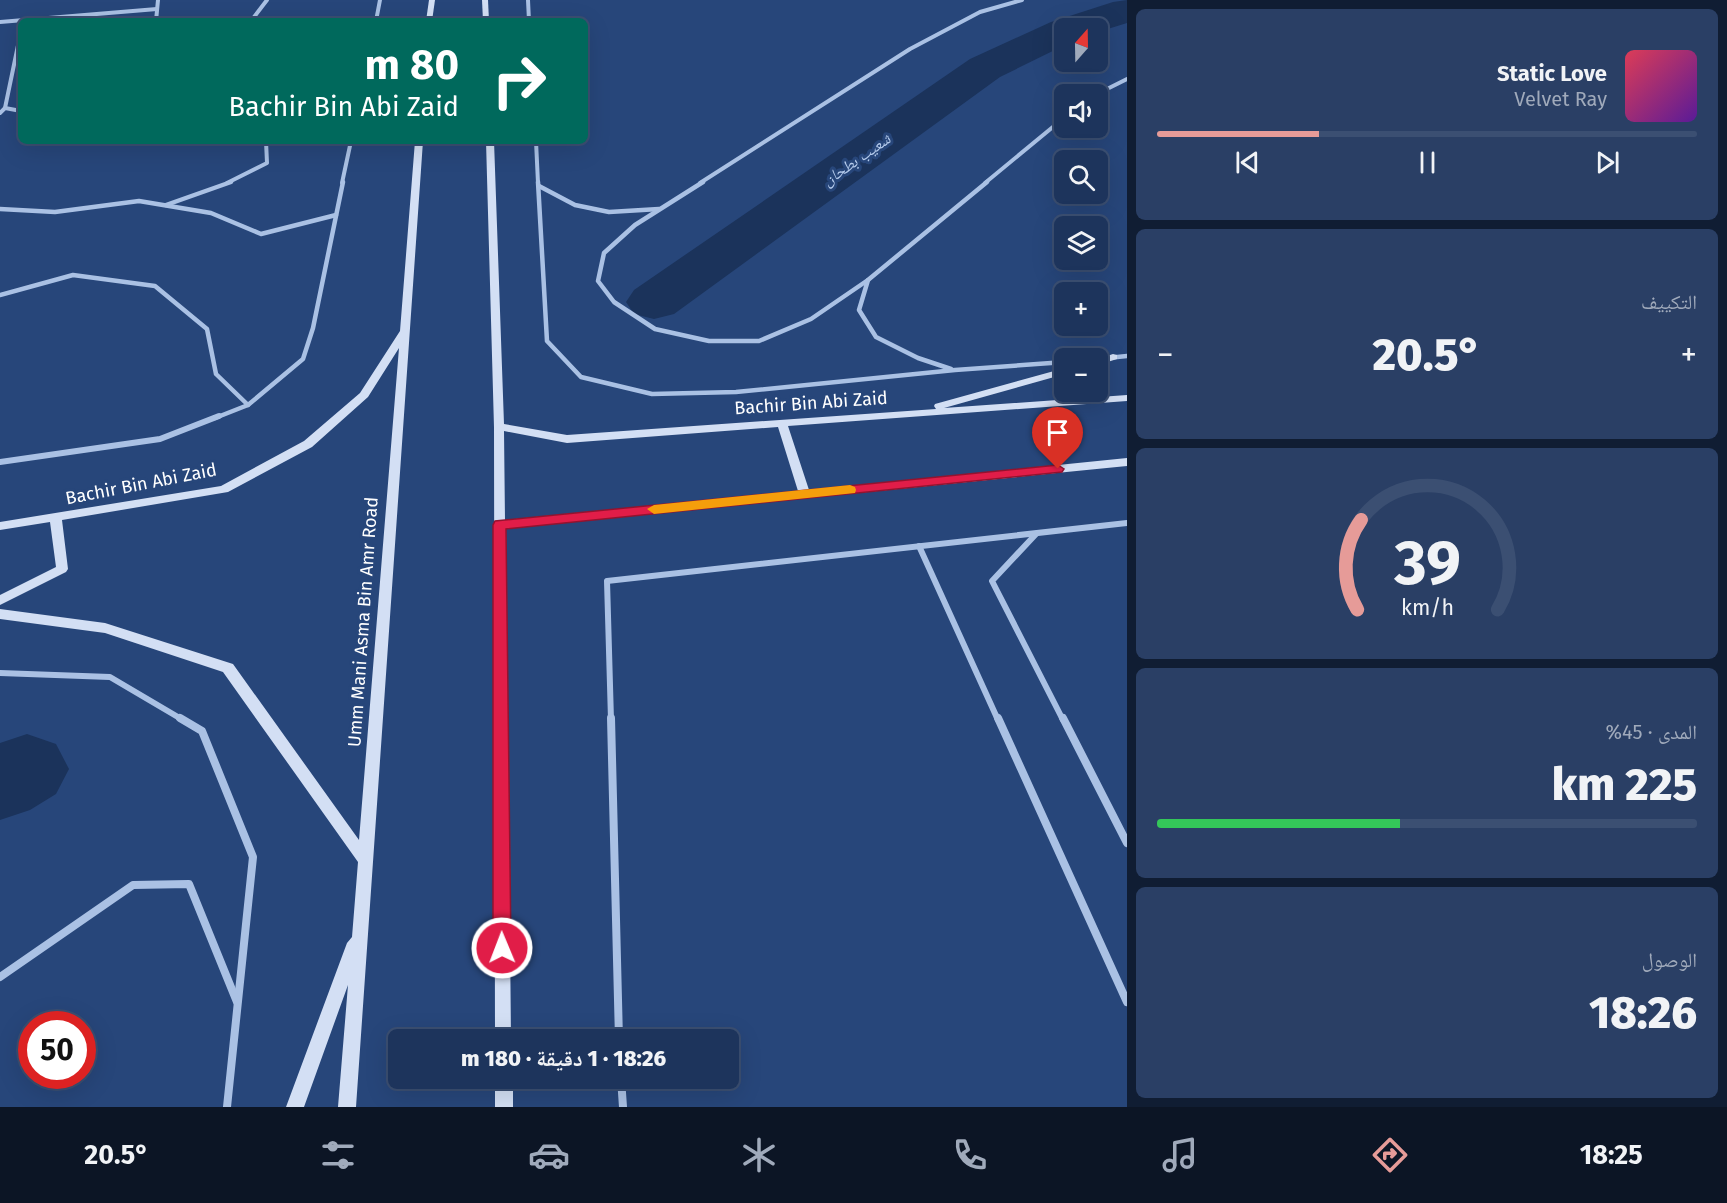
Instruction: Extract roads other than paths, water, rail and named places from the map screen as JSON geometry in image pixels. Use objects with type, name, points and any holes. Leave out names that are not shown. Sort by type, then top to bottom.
[{"type":"main road","points":[[429,18],[432,0]]},
{"type":"main road","points":[[485,0],[486,18]]},
{"type":"main road","name":"Umm Mani Asma Bin Amr Road","points":[[347,1107],[419,144]]},
{"type":"main road","points":[[490,144],[499,427],[503,1029]]},
{"type":"main road","name":"Bachir Bin Abi Zaid","points":[[0,526],[56,519],[224,489],[308,444],[364,395],[405,331]]},
{"type":"main road","points":[[1108,358],[1113,357]]},
{"type":"main road","points":[[914,414],[1054,374]]},
{"type":"main road","name":"Bachir Bin Abi Zaid","points":[[499,427],[567,439],[1127,398]]},
{"type":"main road","points":[[782,423],[805,494]]},
{"type":"main road","points":[[499,525],[1127,462]]},
{"type":"main road","points":[[0,600],[62,569],[56,519]]},
{"type":"main road","points":[[0,614],[105,628],[228,668],[366,861]]},
{"type":"main road","points":[[295,1107],[361,928]]},
{"type":"main road","points":[[504,1089],[504,1107]]},
{"type":"street","points":[[156,18],[158,0]]},
{"type":"street","points":[[252,18],[267,0]]},
{"type":"street","points":[[377,18],[380,0]]},
{"type":"street","points":[[528,0],[529,18]]},
{"type":"street","points":[[1022,0],[980,12],[910,49],[659,209],[635,225],[604,253],[598,281],[614,302],[655,329],[709,341],[759,341],[811,319],[868,280],[1054,126]]},
{"type":"street","points":[[56,18],[157,9]]},
{"type":"street","points":[[0,22],[18,21]]},
{"type":"street","points":[[0,113],[5,108],[18,45]]},
{"type":"street","points":[[1108,88],[1127,79]]},
{"type":"street","points":[[5,108],[18,110]]},
{"type":"street","points":[[164,205],[228,183],[267,163],[266,144]]},
{"type":"street","points":[[0,462],[160,439],[248,405],[303,358],[313,328],[350,144]]},
{"type":"street","points":[[536,144],[547,341],[581,377],[652,394],[736,392],[955,370],[1054,363]]},
{"type":"street","points":[[539,186],[575,205],[609,212],[659,209]]},
{"type":"street","points":[[0,209],[55,212],[139,201],[211,213],[261,234],[336,215]]},
{"type":"street","points":[[0,295],[74,275],[155,286],[207,329],[216,374],[248,405]]},
{"type":"street","points":[[868,280],[859,310],[876,337],[918,358],[955,370]]},
{"type":"street","points":[[1113,357],[1127,356]]},
{"type":"street","points":[[620,1029],[607,581],[1127,523]]},
{"type":"street","points":[[1036,534],[992,581],[1127,843]]},
{"type":"street","points":[[919,546],[1127,1002]]},
{"type":"street","points":[[0,673],[110,677],[202,731],[253,857],[227,1107]]},
{"type":"street","points":[[0,977],[133,885],[189,884],[238,1004]]},
{"type":"street","points":[[622,1089],[623,1107]]},
{"type":"waterway","name":"شعيب بطحان","points":[[1102,18],[1127,10]]},
{"type":"waterway","name":"شعيب بطحان","points":[[654,302],[985,68],[1054,35]]},
{"type":"waterway","name":"شعيب بطحان","points":[[0,784],[27,769]]}]
